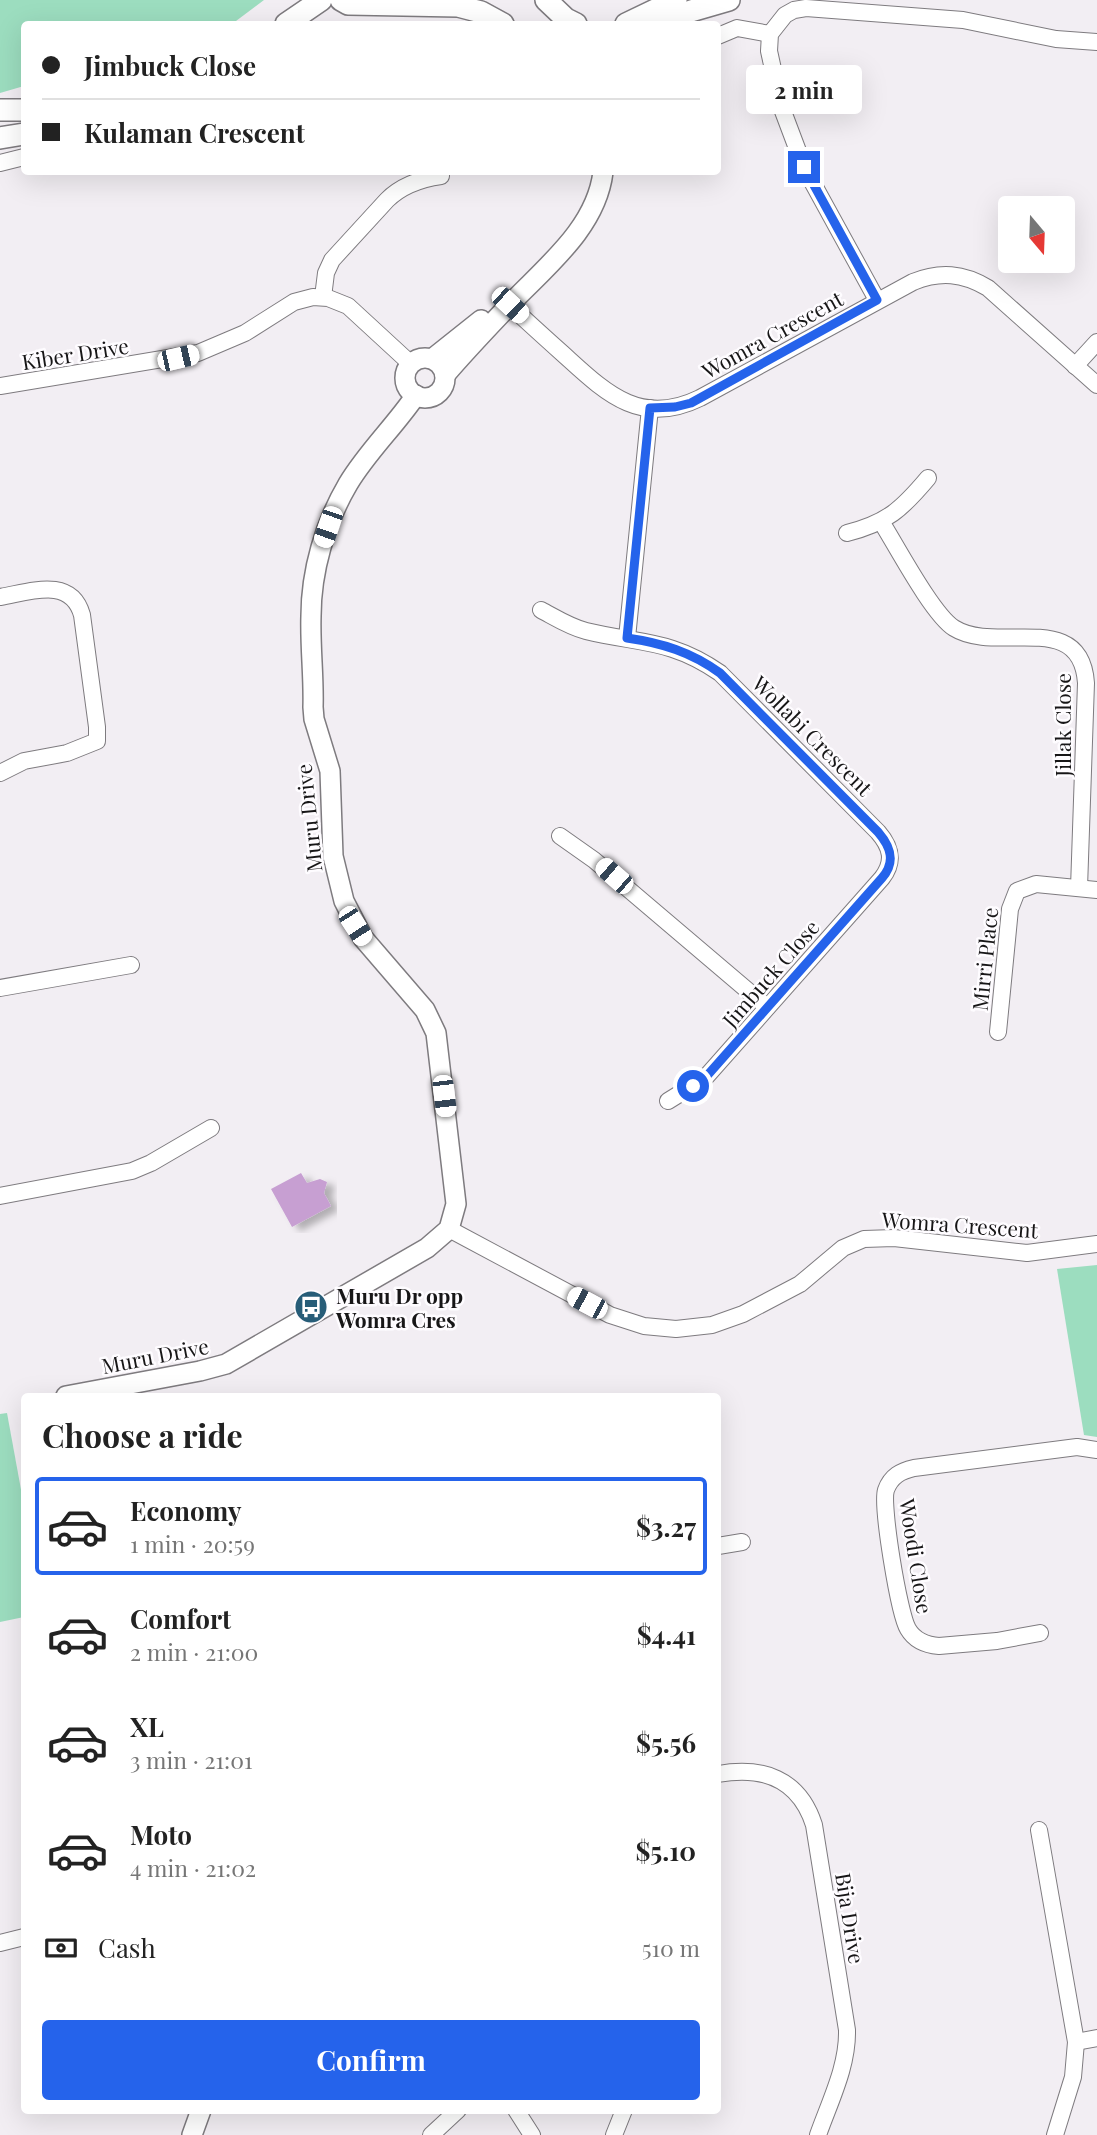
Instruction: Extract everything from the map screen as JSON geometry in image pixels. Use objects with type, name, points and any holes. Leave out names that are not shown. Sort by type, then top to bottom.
[{"type":"main road","points":[[341,0],[356,4],[470,8],[497,21]]},
{"type":"main road","points":[[546,0],[570,21]]},
{"type":"main road","points":[[632,21],[676,0]]},
{"type":"main road","points":[[669,21],[691,11],[729,0]]},
{"type":"main road","points":[[290,21],[313,2]]},
{"type":"main road","points":[[0,110],[21,110]]},
{"type":"main road","points":[[0,138],[21,134]]},
{"type":"street","points":[[877,300],[798,156],[786,122],[769,51],[770,34],[785,15],[806,8],[962,20],[1097,43]]},
{"type":"street","points":[[721,35],[737,28],[770,34]]},
{"type":"street","points":[[0,163],[21,158]]},
{"type":"street","points":[[445,375],[572,219],[586,193],[590,175]]},
{"type":"street","points":[[432,359],[506,302],[585,222],[596,201],[602,175]]},
{"type":"street","points":[[411,364],[348,306],[323,297],[326,273],[332,260],[395,192],[415,181],[441,176]]},
{"type":"street","name":"Womra Crescent","points":[[506,302],[604,392],[631,404],[650,408],[675,407],[691,403],[877,300],[923,278],[946,274],[967,277],[995,293],[1097,385]]},
{"type":"street","name":"Kiber Drive","points":[[0,386],[198,353],[245,333],[300,299],[323,297]]},
{"type":"street","points":[[1075,366],[1097,342]]},
{"type":"street","points":[[421,358],[432,359],[441,365],[445,381],[439,392],[428,397],[416,395],[405,381],[407,369],[411,364],[421,358]]},
{"type":"street","name":"Muru Drive","points":[[82,1393],[209,1370],[226,1364],[427,1248],[449,1229],[456,1193],[436,1033],[425,1010],[363,938],[344,901],[333,856],[330,771],[314,719],[313,707],[310,615],[321,548],[347,485],[416,395]]},
{"type":"street","points":[[627,638],[650,408]]},
{"type":"street","points":[[847,533],[882,523],[913,496],[928,478]]},
{"type":"street","name":"Jillak Close","points":[[882,523],[930,600],[950,626],[970,635],[1060,641],[1073,648],[1082,659],[1086,683],[1079,888]]},
{"type":"street","points":[[0,597],[56,588],[79,594],[96,710],[97,741],[66,753],[24,761],[0,773]]},
{"type":"street","name":"Wollabi Crescent","points":[[541,611],[569,626],[586,631],[658,643],[689,653],[720,673],[878,832],[890,849],[891,861]]},
{"type":"street","points":[[560,836],[594,860],[767,1007]]},
{"type":"street","name":"Jimbuck Close","points":[[668,1101],[705,1078],[886,873],[891,861]]},
{"type":"street","name":"Mirri Place","points":[[998,1032],[1010,909],[1017,891],[1036,884],[1079,888]]},
{"type":"street","points":[[1079,888],[1097,890]]},
{"type":"street","points":[[0,988],[131,965]]},
{"type":"street","points":[[0,1196],[132,1171],[211,1128]]},
{"type":"street","name":"Womra Crescent","points":[[449,1229],[617,1319],[644,1326],[676,1329],[712,1325],[743,1314],[800,1284],[843,1248],[864,1239],[894,1238],[1027,1253],[1097,1244]]},
{"type":"street","name":"Woodi Close","points":[[1040,1633],[997,1641],[939,1646],[930,1646],[916,1639],[904,1620],[884,1508],[886,1489],[896,1474],[914,1468],[1077,1447],[1097,1450]]},
{"type":"street","points":[[721,1546],[742,1542]]},
{"type":"street","name":"Bija Drive","points":[[721,1774],[753,1771],[779,1780],[799,1797],[814,1825],[846,2016],[847,2042],[842,2067],[818,2135]]},
{"type":"street","points":[[1039,1830],[1076,2042],[1073,2077],[1055,2135]]},
{"type":"street","points":[[0,1943],[21,1938]]},
{"type":"street","points":[[1076,2042],[1097,2038]]},
{"type":"street","points":[[192,2135],[200,2114]]},
{"type":"street","points":[[430,2135],[454,2114]]},
{"type":"street","points":[[519,2114],[532,2135]]},
{"type":"street","points":[[614,2135],[622,2114]]},
{"type":"green space","points":[[0,0],[264,0],[236,21],[21,21],[21,87],[0,93]]},
{"type":"green space","points":[[1097,1265],[1097,1437],[1084,1435],[1057,1269]]},
{"type":"green space","points":[[7,1413],[21,1490],[21,1618],[0,1622],[0,1414]]},
{"type":"building","points":[[301,1173],[307,1183],[320,1179],[327,1182],[324,1193],[331,1206],[292,1227],[271,1189]]},
{"type":"place","name":"Muru Dr opp Womra Cres","points":[[311,1307]]},
{"type":"route","points":[[693,1086],[705,1078],[882,878],[891,861],[890,849],[878,832],[720,673],[689,653],[658,643],[627,638],[650,408],[691,403],[877,300],[804,167]]}]
